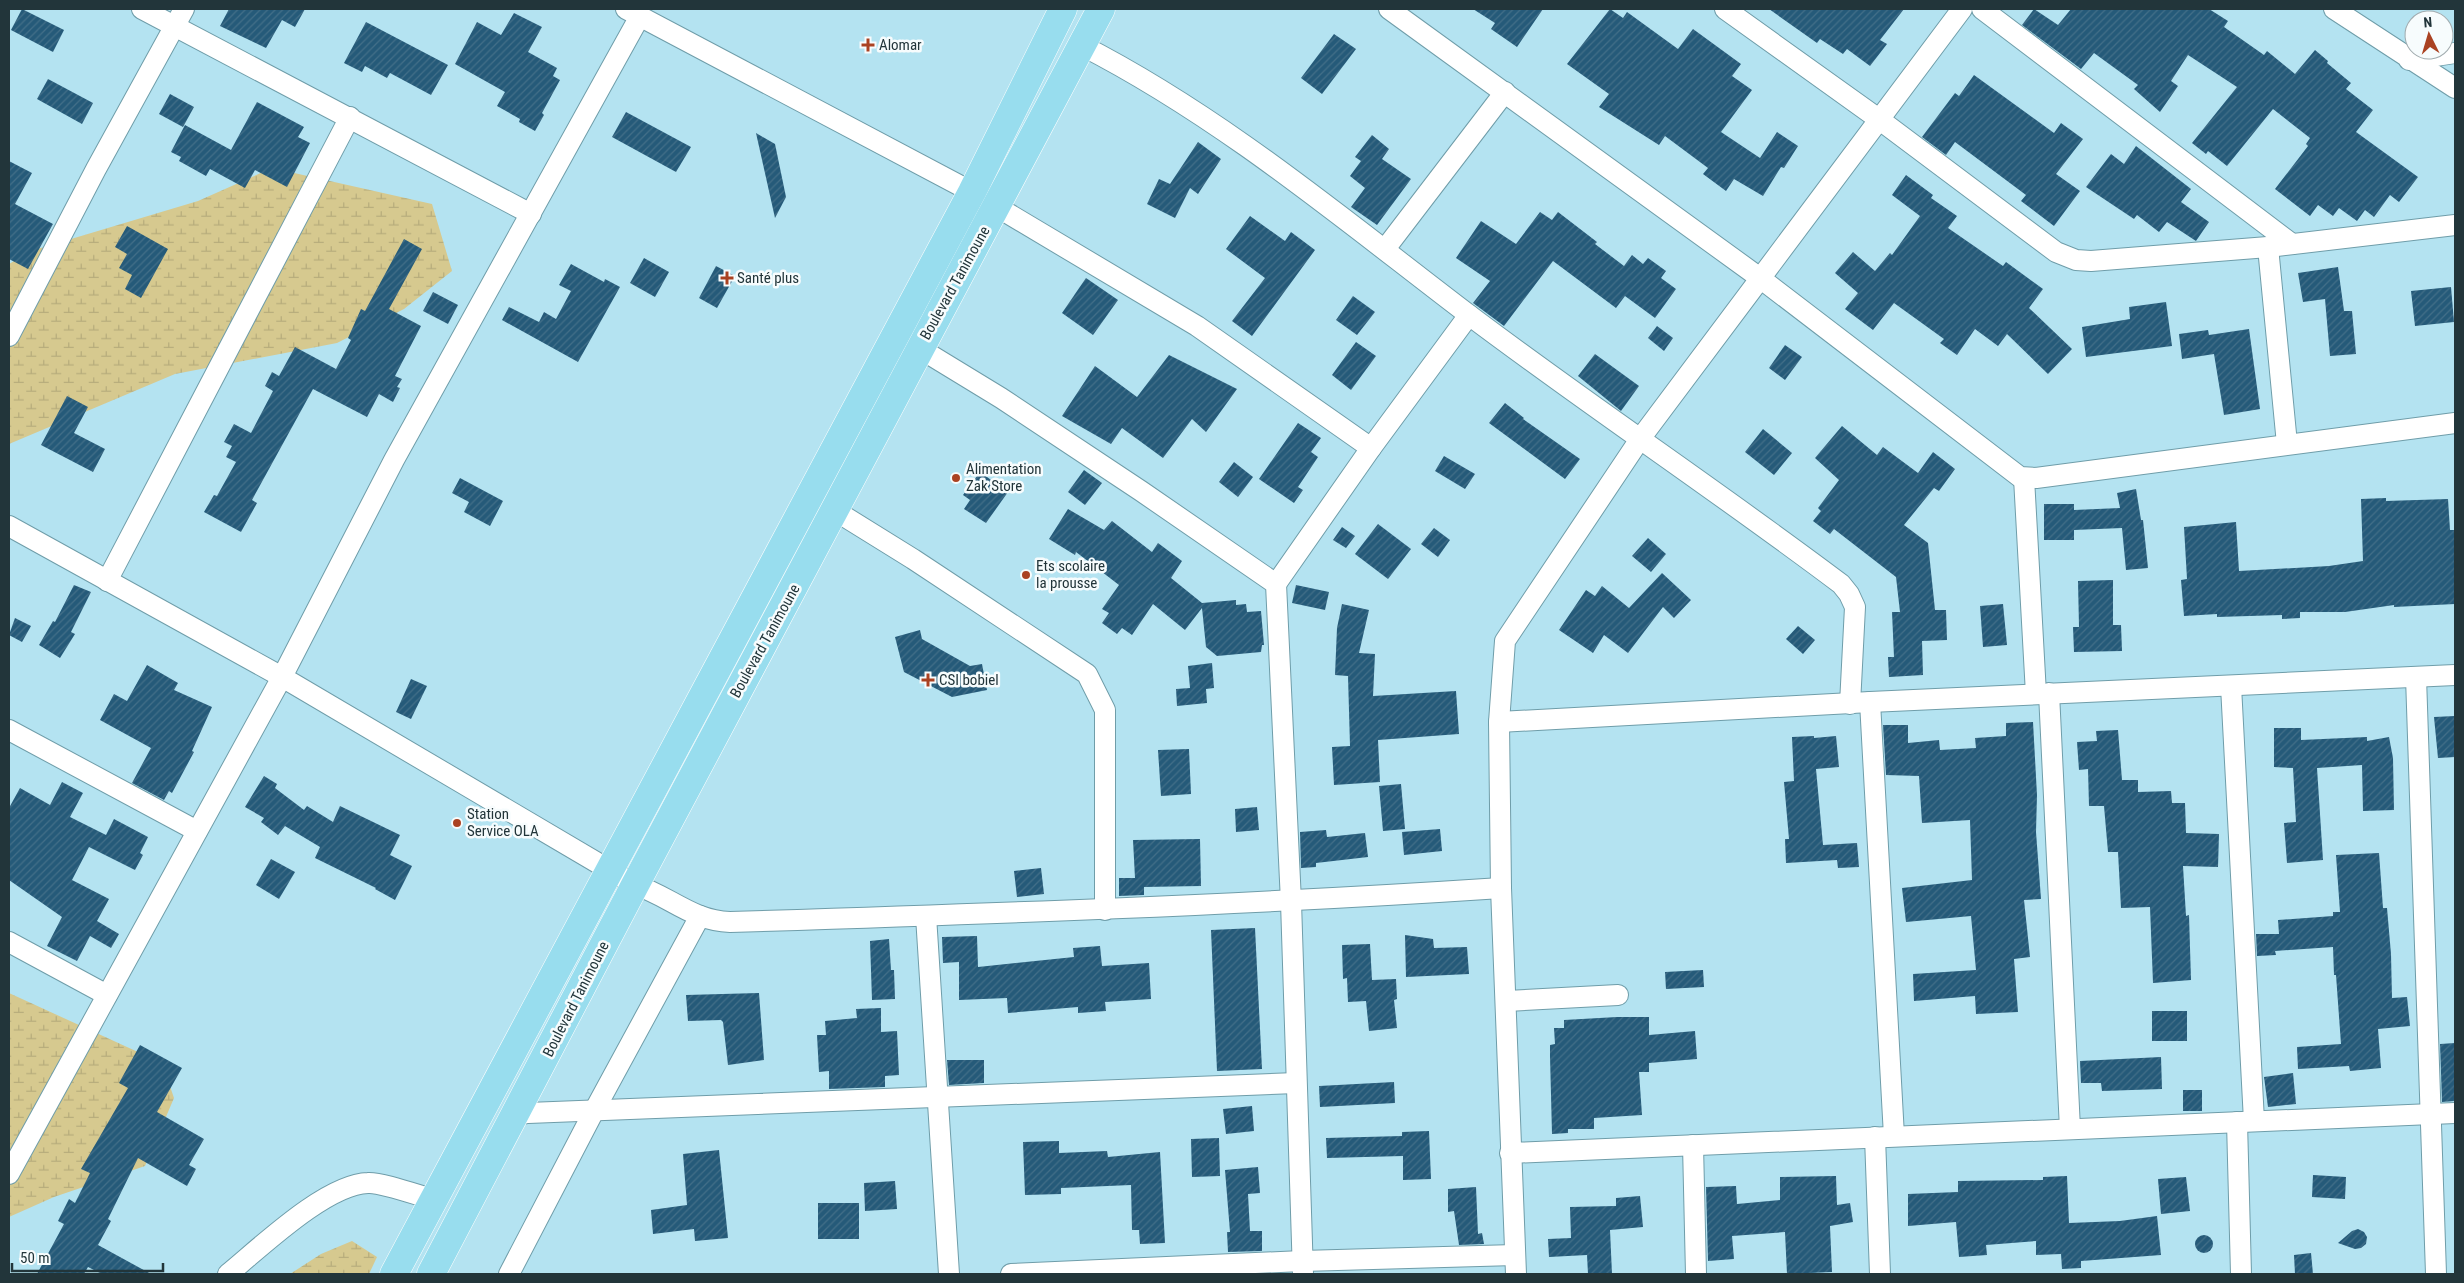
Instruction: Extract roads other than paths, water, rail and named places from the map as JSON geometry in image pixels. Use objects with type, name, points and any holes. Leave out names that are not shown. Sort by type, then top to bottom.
[{"type":"main road","name":"Boulevard Tanimoune","points":[[394,1274],[972,192],[1063,9]]},
{"type":"main road","name":"Boulevard Tanimoune","points":[[432,1274],[635,885],[790,597],[919,348],[996,208],[1101,9]]},
{"type":"street","points":[[142,9],[174,28],[350,117],[531,214]]},
{"type":"street","points":[[9,336],[96,169],[184,9]]},
{"type":"street","points":[[1388,9],[1760,278],[2011,471],[2024,478],[2455,423]]},
{"type":"street","points":[[1725,9],[1880,120],[2056,252],[2076,260],[2091,261],[2268,247],[2455,225]]},
{"type":"street","points":[[1012,1274],[1515,1264],[1510,1153],[1507,1001],[1501,888],[1498,722],[1505,641],[1640,438],[1962,9]]},
{"type":"street","points":[[1982,9],[2292,244]]},
{"type":"street","points":[[2334,9],[2404,57]]},
{"type":"street","points":[[9,1174],[282,677],[394,460],[531,214],[633,12],[972,192],[1197,326],[1371,448]]},
{"type":"street","points":[[1082,45],[1191,107],[1385,249],[1469,315],[1841,584],[1850,594],[1854,607],[1850,704]]},
{"type":"street","points":[[2409,60],[2455,88]]},
{"type":"street","points":[[1385,249],[1505,92]]},
{"type":"street","points":[[107,581],[350,117]]},
{"type":"street","points":[[2268,247],[2287,444]]},
{"type":"street","points":[[1302,1268],[1291,902],[1276,584],[1371,448],[1469,315]]},
{"type":"street","points":[[919,348],[1001,398],[1141,490],[1276,584]]},
{"type":"street","points":[[2024,478],[2043,694],[2070,1129]]},
{"type":"street","points":[[834,510],[1087,674],[1105,710],[1105,910]]},
{"type":"street","points":[[9,526],[282,677],[635,885],[700,916],[730,922],[1105,910],[1291,902],[1501,888]]},
{"type":"street","points":[[1498,722],[1870,702],[2455,675]]},
{"type":"street","points":[[2416,677],[2436,1274]]},
{"type":"street","points":[[2231,686],[2246,1121],[2241,1274]]},
{"type":"street","points":[[1870,702],[1885,1137],[1880,1274]]},
{"type":"street","points":[[9,730],[197,831]]},
{"type":"street","points":[[509,1274],[594,1110],[700,916]]},
{"type":"street","points":[[926,916],[949,1274]]},
{"type":"street","points":[[9,942],[107,995]]},
{"type":"street","points":[[1507,1001],[1618,995]]},
{"type":"street","points":[[516,1115],[594,1110],[1296,1083]]},
{"type":"street","points":[[1510,1153],[2455,1113]]},
{"type":"street","points":[[1692,1145],[1696,1274]]},
{"type":"street","points":[[228,1274],[306,1211],[349,1187],[369,1182],[435,1200]]},
{"type":"place","name":"Alomar","points":[[868,45]]},
{"type":"place","name":"Santé plus","points":[[727,278]]},
{"type":"place","name":"Alimentation Zak Store","points":[[956,478]]},
{"type":"place","name":"Ets scolaire la prousse","points":[[1026,575]]},
{"type":"place","name":"CSI bobiel","points":[[928,680]]},
{"type":"place","name":"Station Service OLA","points":[[457,823]]}]
